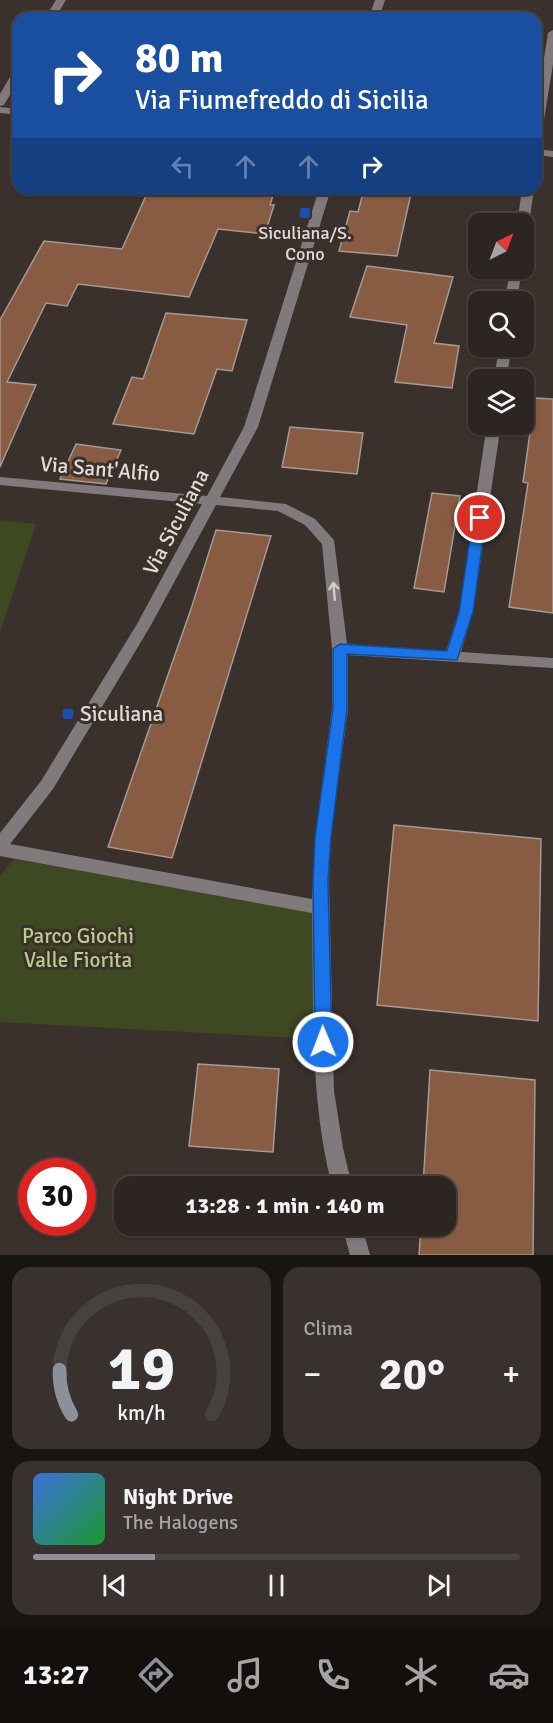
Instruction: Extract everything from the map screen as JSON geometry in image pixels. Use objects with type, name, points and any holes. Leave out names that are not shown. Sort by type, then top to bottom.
[{"type":"street","points":[[542,101],[553,33]]},
{"type":"street","points":[[0,103],[12,82]]},
{"type":"street","name":"Via Siculiana","points":[[0,845],[47,785],[144,625],[251,427],[323,195]]},
{"type":"street","points":[[525,213],[527,195]]},
{"type":"street","points":[[452,656],[466,612],[492,435]]},
{"type":"street","name":"Via Sant'Alfio","points":[[0,482],[281,507],[300,516],[319,530],[329,543],[340,649],[340,709],[323,837],[321,908],[326,1091],[331,1137],[340,1176]]},
{"type":"street","points":[[340,649],[553,663]]},
{"type":"street","points":[[0,849],[321,908]]},
{"type":"street","points":[[355,1236],[360,1255]]},
{"type":"green space","points":[[0,520],[36,524],[0,632]]},
{"type":"green space","name":"Parco Giochi Valle Fiorita","points":[[14,859],[314,911],[315,1039],[0,1022],[0,876]]},
{"type":"building","points":[[146,195],[273,195],[270,205],[274,205],[265,234],[218,229],[189,297],[78,284],[67,306],[46,303],[7,382],[36,385],[0,467],[0,320],[44,241],[122,249]]},
{"type":"building","points":[[362,195],[411,195],[397,256],[339,251],[350,211],[358,212]]},
{"type":"building","points":[[367,266],[453,277],[434,343],[459,346],[452,388],[395,382],[407,325],[350,317]]},
{"type":"building","points":[[166,313],[247,320],[232,371],[217,369],[194,434],[113,424],[132,377],[143,379]]},
{"type":"building","points":[[535,398],[553,399],[553,613],[509,607],[528,483],[523,482],[530,435],[534,435]]},
{"type":"building","points":[[290,427],[363,433],[357,474],[282,467]]},
{"type":"building","points":[[76,444],[121,450],[106,484],[60,479]]},
{"type":"building","points":[[432,493],[460,496],[444,592],[414,588]]},
{"type":"building","points":[[216,530],[271,536],[172,858],[108,847],[192,606]]},
{"type":"building","points":[[394,825],[541,839],[538,1021],[377,1005]]},
{"type":"building","points":[[198,1064],[279,1069],[273,1152],[189,1146]]},
{"type":"building","points":[[430,1070],[535,1080],[533,1255],[419,1255],[420,1236],[456,1236],[456,1176],[424,1176]]},
{"type":"place","name":"Siculiana/S. Cono","points":[[305,213]]},
{"type":"place","name":"Siculiana","points":[[68,714]]},
{"type":"route","points":[[323,1042],[320,881],[323,837],[339,723],[340,649],[452,656],[466,612],[480,518]]}]
